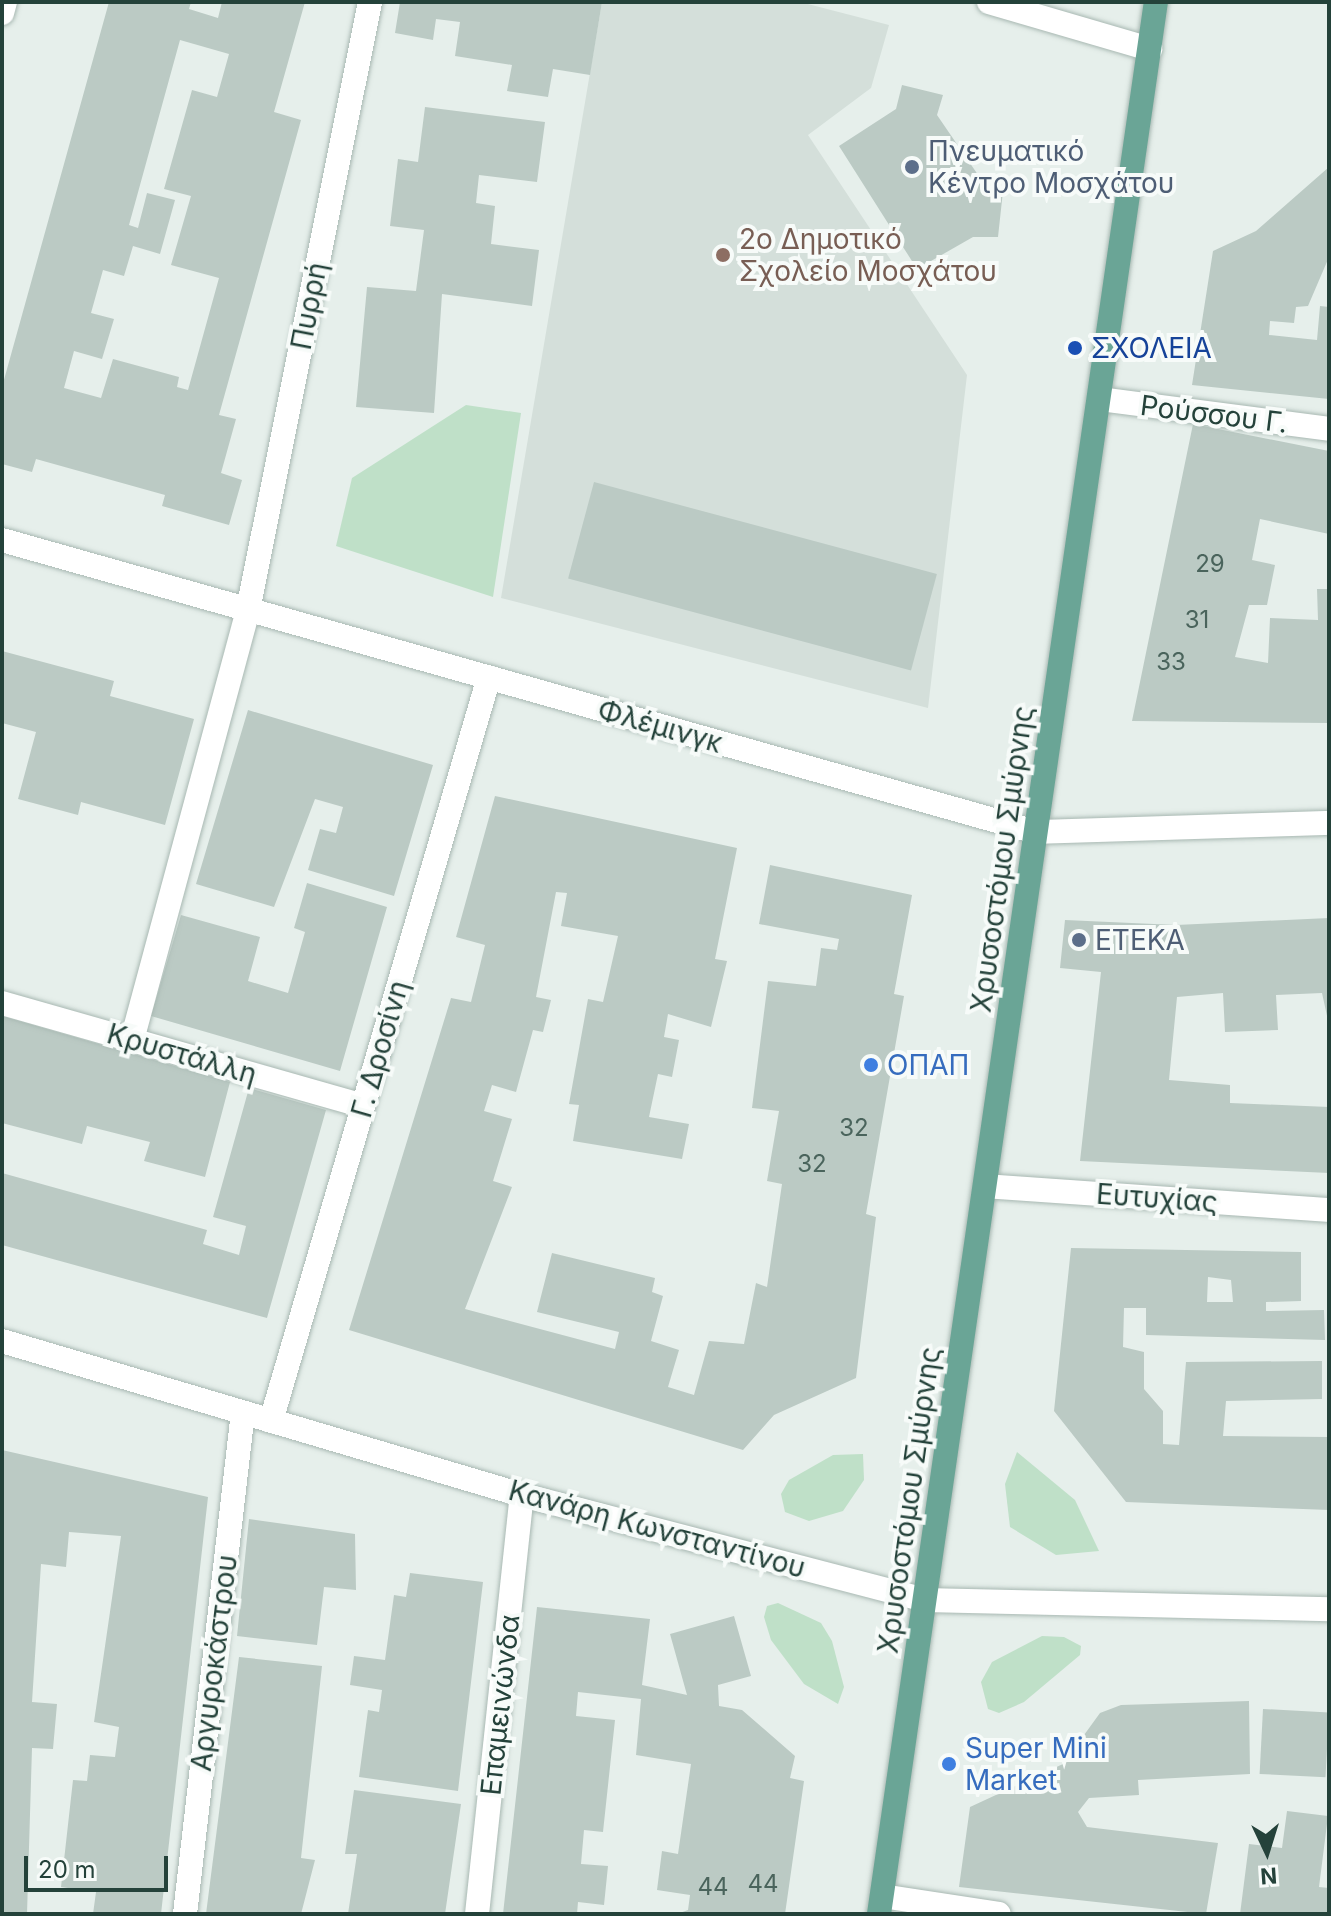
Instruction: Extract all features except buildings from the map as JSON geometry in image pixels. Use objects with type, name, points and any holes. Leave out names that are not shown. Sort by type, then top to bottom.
[{"type":"main road","name":"Χρυσοστόμου Σμύρνης","points":[[880,1905],[1156,2]]},
{"type":"street","points":[[2,13],[5,2]]},
{"type":"street","name":"Πυρρή","points":[[132,1040],[248,610],[370,2]]},
{"type":"street","points":[[989,2],[1150,49]]},
{"type":"street","name":"Ρούσσου Γ.","points":[[1099,399],[1329,429]]},
{"type":"street","name":"Φλέμινγκ","points":[[2,540],[1036,832],[1329,823]]},
{"type":"street","name":"Γ. Δροσίνη","points":[[271,1421],[489,677]]},
{"type":"street","name":"Κρυστάλλη","points":[[2,1003],[363,1106]]},
{"type":"street","name":"Ευτυχίας","points":[[985,1186],[1329,1210]]},
{"type":"street","name":"Κανάρη Κωνσταντίνου","points":[[2,1341],[522,1495],[925,1600],[1329,1609]]},
{"type":"street","name":"Αργυροκάστρου","points":[[185,1914],[243,1412]]},
{"type":"street","name":"Επαμεινώνδα","points":[[477,1914],[522,1495]]},
{"type":"street","points":[[880,1905],[999,1914]]},
{"type":"shaded area","name":"2ο Δημοτικό Σχολείο Μοσχάτου","points":[[602,2],[800,2],[889,25],[871,88],[808,135],[967,375],[928,708],[501,598]]},
{"type":"green space","points":[[466,405],[521,413],[493,597],[336,546],[352,478]]},
{"type":"green space","points":[[1017,1452],[1075,1500],[1099,1551],[1056,1555],[1010,1527],[1005,1484]]},
{"type":"green space","points":[[863,1454],[864,1480],[843,1511],[809,1521],[785,1512],[781,1494],[789,1480],[833,1455]]},
{"type":"green space","points":[[778,1603],[821,1623],[832,1641],[844,1687],[838,1704],[804,1684],[771,1640],[764,1617],[767,1606]]},
{"type":"green space","points":[[1042,1636],[1064,1637],[1081,1646],[1080,1655],[1024,1702],[999,1713],[988,1709],[981,1682],[992,1662]]},
{"type":"place","name":"Πνευματικό Κέντρο Μοσχάτου","points":[[912,167]]},
{"type":"place","name":"2ο Δημοτικό Σχολείο Μοσχάτου","points":[[723,255]]},
{"type":"place","name":"ΣΧΟΛΕΙΑ","points":[[1075,348]]},
{"type":"place","name":"ΕΤΕΚΑ","points":[[1079,940]]},
{"type":"place","name":"ΟΠΑΠ","points":[[871,1065]]},
{"type":"place","name":"Super Mini Market","points":[[949,1764]]}]
